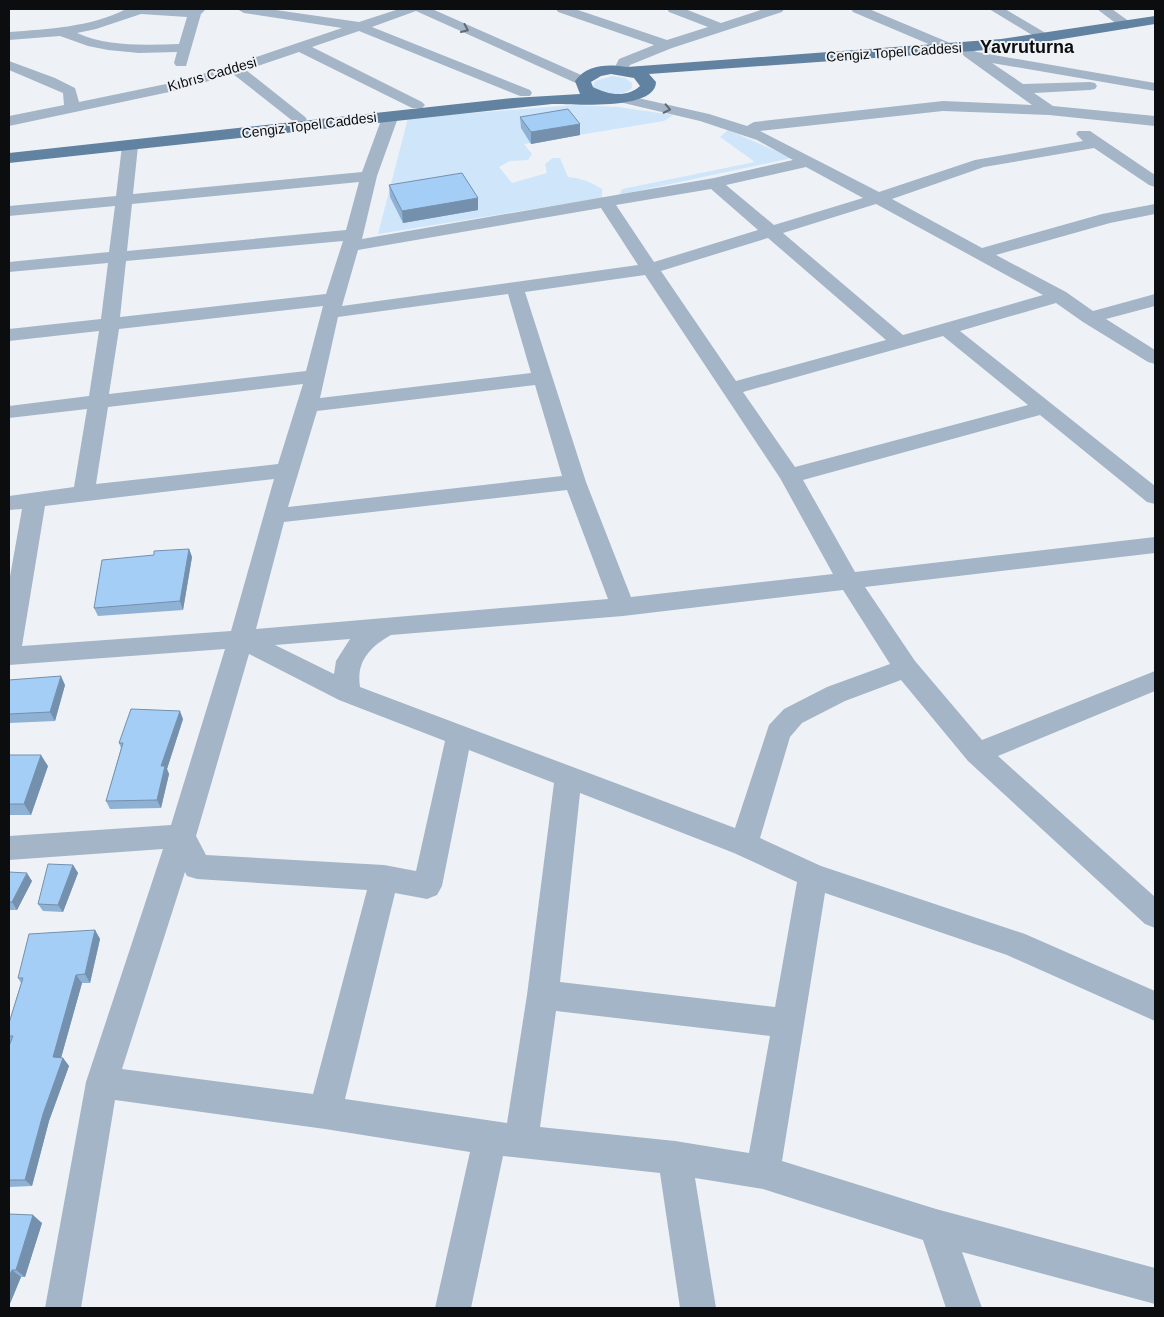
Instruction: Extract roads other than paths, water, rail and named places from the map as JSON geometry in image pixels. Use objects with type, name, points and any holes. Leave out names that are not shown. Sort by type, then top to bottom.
[{"type":"main road","name":"Cengiz Topel Caddesi","points":[[602,70],[626,70],[950,48],[1047,38],[1155,20]]},
{"type":"main road","name":"Cengiz Topel Caddesi","points":[[9,158],[552,99],[614,98],[638,94],[648,84],[698,71],[1016,49],[1155,27]]},
{"type":"main road","points":[[602,70],[593,73],[583,83],[592,94],[614,98]]},
{"type":"main road","points":[[626,70],[645,78],[648,84]]},
{"type":"main road","name":"Cengiz Topel Caddesi","points":[[9,150],[525,93],[583,83]]},
{"type":"street","points":[[133,9],[197,11],[174,87]]},
{"type":"street","points":[[9,36],[91,26],[141,9]]},
{"type":"street","points":[[244,9],[357,26],[525,93]]},
{"type":"street","name":"Kıbrıs Caddesi","points":[[9,121],[174,87],[235,69],[411,9]]},
{"type":"street","points":[[420,9],[583,83]]},
{"type":"street","points":[[563,9],[667,45]]},
{"type":"street","points":[[674,9],[719,27]]},
{"type":"street","points":[[626,70],[624,62],[667,45],[777,9]]},
{"type":"street","points":[[858,9],[950,48]]},
{"type":"street","points":[[996,9],[1047,38]]},
{"type":"street","points":[[1104,9],[1127,25]]},
{"type":"street","points":[[62,31],[83,40],[116,47],[139,49],[185,48]]},
{"type":"street","points":[[300,47],[417,105]]},
{"type":"street","points":[[969,53],[988,59],[1151,85]]},
{"type":"street","points":[[969,53],[1017,89],[1155,182]]},
{"type":"street","points":[[583,63],[602,70]]},
{"type":"street","points":[[9,65],[70,91],[72,107]]},
{"type":"street","points":[[235,69],[299,119]]},
{"type":"street","points":[[648,84],[758,132],[1059,296],[1090,318],[1155,358]]},
{"type":"street","points":[[1017,89],[1151,85]]},
{"type":"street","points":[[614,98],[704,117],[758,132],[943,106],[1049,110],[1155,121]]},
{"type":"street","points":[[62,1308],[102,1082],[182,836],[241,639],[287,470],[308,406],[333,306],[370,176],[391,116]]},
{"type":"street","points":[[9,335],[110,324],[333,306],[515,288],[650,269],[879,198],[982,163],[1097,143]]},
{"type":"street","points":[[84,492],[110,324],[130,146]]},
{"type":"street","points":[[9,267],[353,240],[606,202],[714,183],[809,161]]},
{"type":"street","points":[[9,211],[370,176]]},
{"type":"street","points":[[714,183],[899,341]]},
{"type":"street","points":[[606,202],[790,476],[849,581],[906,668],[977,753],[1152,907]]},
{"type":"street","points":[[980,254],[1108,218],[1155,209]]},
{"type":"street","points":[[515,288],[575,482],[623,608]]},
{"type":"street","points":[[731,388],[899,341],[946,330],[1059,296]]},
{"type":"street","points":[[1090,318],[1155,300]]},
{"type":"street","points":[[946,330],[1155,497]]},
{"type":"street","points":[[9,412],[316,376]]},
{"type":"street","points":[[308,406],[543,378]]},
{"type":"street","points":[[790,476],[1043,408]]},
{"type":"street","points":[[9,503],[84,492],[287,470]]},
{"type":"street","points":[[274,516],[575,482]]},
{"type":"street","points":[[9,648],[35,500]]},
{"type":"street","points":[[9,656],[623,608],[1155,546]]},
{"type":"street","points":[[348,693],[345,670],[350,658],[359,646],[373,634],[386,627]]},
{"type":"street","points":[[241,639],[348,693],[568,779],[744,844],[813,876],[1014,944],[1155,1006]]},
{"type":"street","points":[[744,844],[778,732],[793,716],[836,694],[906,668]]},
{"type":"street","points":[[977,753],[1155,681]]},
{"type":"street","points":[[182,836],[197,867],[384,878],[427,886],[459,737]]},
{"type":"street","points":[[453,1308],[506,1140],[543,995],[568,779]]},
{"type":"street","points":[[9,848],[182,836]]},
{"type":"street","points":[[764,1172],[813,876]]},
{"type":"street","points":[[325,1112],[384,878]]},
{"type":"street","points":[[543,995],[788,1023]]},
{"type":"street","points":[[102,1082],[325,1112],[506,1140],[675,1158],[764,1172],[936,1227],[1155,1286]]},
{"type":"street","points":[[675,1158],[698,1308]]},
{"type":"street","points":[[936,1227],[964,1308]]},
{"type":"district","name":"Yavruturna","points":[[1027,47]]}]
